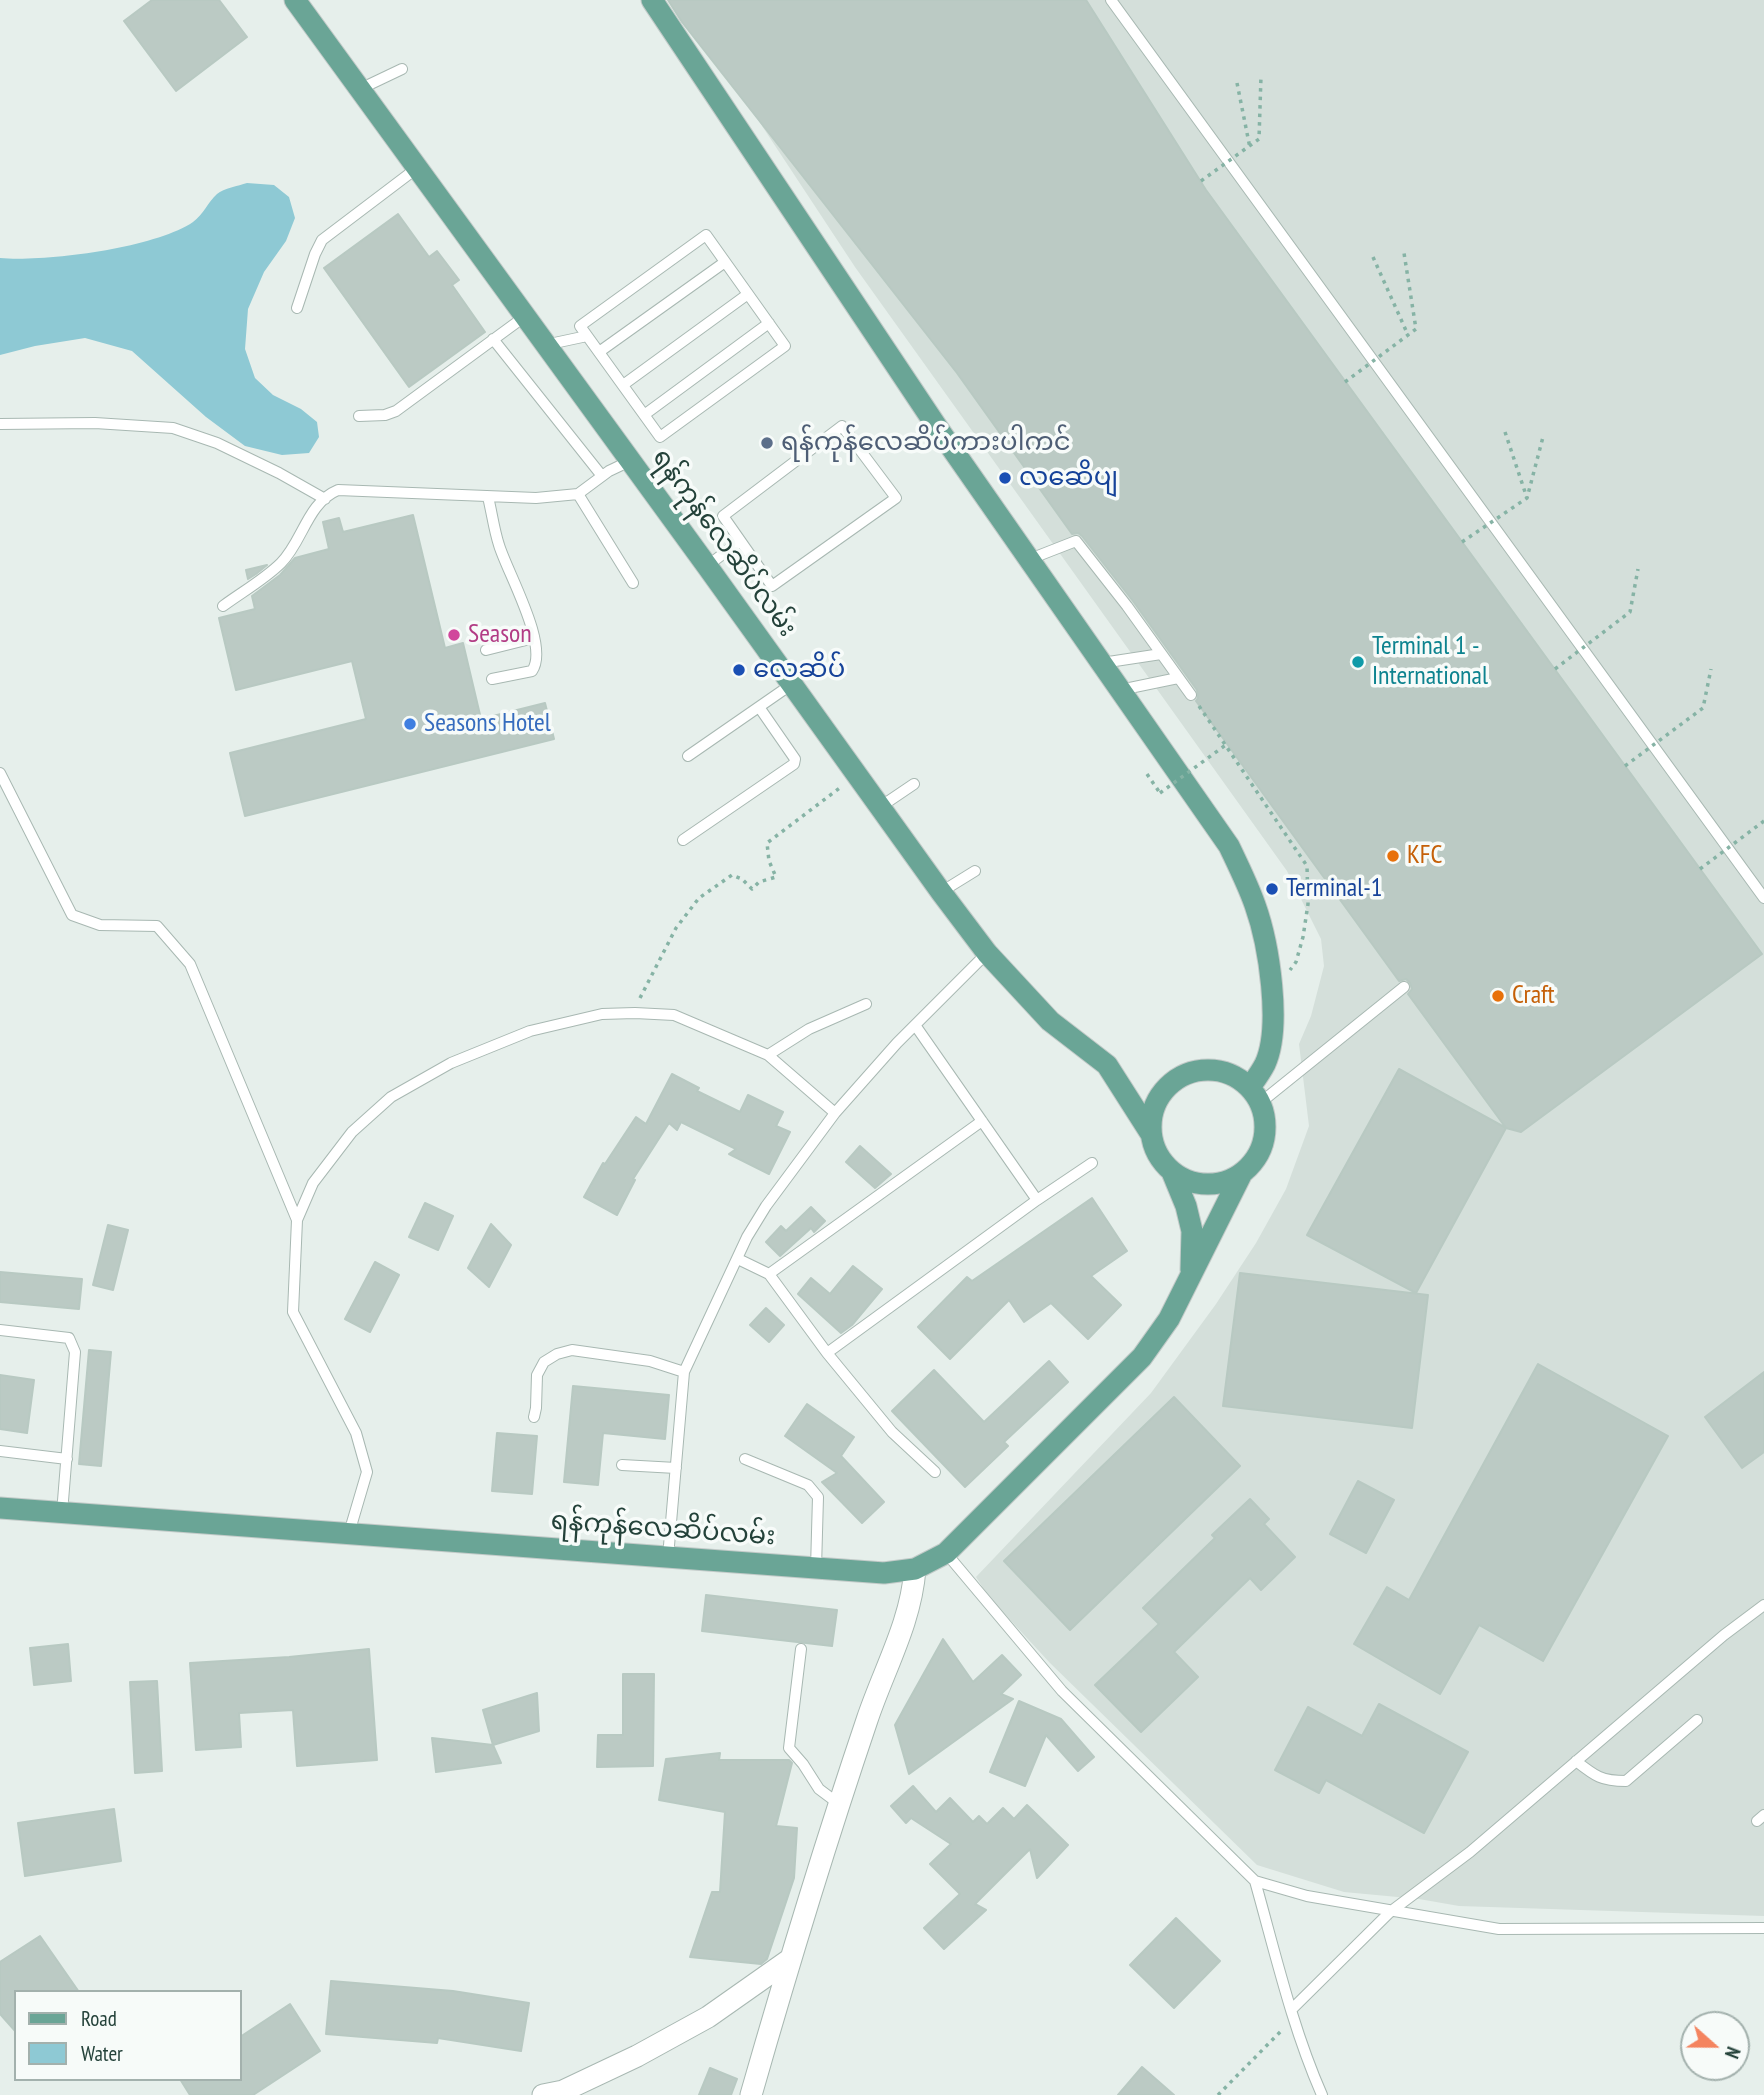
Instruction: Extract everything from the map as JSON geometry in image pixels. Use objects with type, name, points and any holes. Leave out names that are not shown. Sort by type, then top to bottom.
[{"type":"main road","name":"ရန်ကုန်လေဆိပ်လမ်း","points":[[295,0],[987,953],[1050,1021],[1107,1065],[1151,1134]]},
{"type":"main road","points":[[652,0],[939,430],[1230,846],[1256,906],[1266,948],[1272,994],[1272,1038],[1256,1095]]},
{"type":"main road","points":[[1201,1069],[1219,1070],[1236,1076],[1256,1095],[1265,1121],[1264,1141],[1256,1159],[1242,1173],[1225,1182],[1207,1185],[1188,1181],[1172,1172],[1154,1148],[1151,1134],[1152,1116],[1158,1099],[1169,1085],[1184,1074],[1201,1069]]},
{"type":"main road","name":"ရန်ကုန်လေဆိပ်လမ်း","points":[[1172,1172],[1186,1206],[1192,1231],[1191,1276]]},
{"type":"main road","name":"ရန်ကုန်လေဆိပ်လမ်း","points":[[0,1508],[884,1573],[915,1569],[946,1553],[1142,1357],[1169,1319],[1242,1173]]},
{"type":"street","points":[[751,2095],[789,1960],[868,1718],[907,1617],[913,1597],[915,1569]]},
{"type":"street","points":[[543,2095],[564,2091],[637,2056],[696,2023],[789,1960]]},
{"type":"lane","points":[[1111,0],[1764,898]]},
{"type":"lane","points":[[360,89],[402,69]]},
{"type":"lane","points":[[297,308],[322,240],[417,168]]},
{"type":"lane","points":[[706,235],[725,262],[785,346],[660,437],[580,326],[706,235]]},
{"type":"lane","points":[[599,352],[725,262]]},
{"type":"lane","points":[[623,385],[748,294]]},
{"type":"lane","points":[[359,416],[385,415],[396,411],[524,317]]},
{"type":"lane","points":[[645,415],[769,323]]},
{"type":"lane","points":[[545,345],[587,336]]},
{"type":"lane","points":[[493,339],[602,475]]},
{"type":"lane","points":[[0,424],[95,423],[173,428],[217,443],[325,499]]},
{"type":"lane","points":[[842,426],[896,498],[772,586],[739,542],[723,516],[842,426]]},
{"type":"lane","points":[[223,606],[281,563],[312,513],[331,493],[345,489],[536,498],[578,494],[602,475],[630,461]]},
{"type":"lane","points":[[578,494],[633,583]]},
{"type":"lane","points":[[488,496],[499,547],[525,609],[537,656],[536,666],[532,671],[492,679]]},
{"type":"lane","points":[[1030,559],[1076,541],[1191,695]]},
{"type":"lane","points":[[707,566],[739,542]]},
{"type":"lane","points":[[486,650],[534,638]]},
{"type":"lane","points":[[1102,663],[1161,655]]},
{"type":"lane","points":[[1120,690],[1178,678]]},
{"type":"lane","points":[[688,756],[792,684]]},
{"type":"lane","points":[[683,839],[794,764],[795,758],[759,707]]},
{"type":"lane","points":[[0,773],[72,915],[100,925],[158,926],[190,964],[297,1220]]},
{"type":"lane","points":[[880,807],[914,784]]},
{"type":"lane","points":[[941,892],[975,871]]},
{"type":"lane","points":[[668,1558],[684,1372],[747,1237],[766,1206],[835,1113],[915,1025],[987,953]]},
{"type":"lane","points":[[1256,1095],[1404,987]]},
{"type":"lane","points":[[768,1055],[809,1029],[866,1004]]},
{"type":"lane","points":[[349,1533],[367,1472],[356,1433],[293,1312],[297,1220],[313,1183],[352,1132],[391,1097],[451,1063],[530,1031],[603,1014],[635,1013],[674,1015],[768,1055],[835,1113]]},
{"type":"lane","points":[[915,1025],[1037,1200]]},
{"type":"lane","points":[[769,1274],[982,1121]]},
{"type":"lane","points":[[827,1353],[1092,1163]]},
{"type":"lane","points":[[738,1259],[769,1274],[827,1353],[892,1432],[935,1472]]},
{"type":"lane","points":[[0,1330],[69,1338],[75,1352],[62,1513]]},
{"type":"lane","points":[[534,1417],[537,1375],[544,1362],[557,1354],[572,1350],[637,1359],[684,1372]]},
{"type":"lane","points":[[0,1451],[67,1459]]},
{"type":"lane","points":[[745,1459],[808,1485],[815,1491],[818,1497],[816,1568]]},
{"type":"lane","points":[[622,1465],[676,1468]]},
{"type":"lane","points":[[946,1553],[1062,1691],[1255,1881],[1307,1896],[1390,1912],[1499,1928],[1764,1928]]},
{"type":"lane","points":[[1293,2013],[1390,1912],[1470,1852],[1724,1635],[1764,1605]]},
{"type":"lane","points":[[801,1649],[789,1748],[819,1790],[840,1804]]},
{"type":"lane","points":[[1576,1761],[1597,1778],[1626,1781],[1697,1720]]},
{"type":"lane","points":[[1255,1881],[1293,2013],[1322,2095]]},
{"type":"path","points":[[1201,181],[1259,139],[1261,76]]},
{"type":"path","points":[[1237,83],[1250,148]]},
{"type":"path","points":[[1345,382],[1416,329],[1404,253]]},
{"type":"path","points":[[1373,257],[1408,335]]},
{"type":"path","points":[[1505,432],[1527,498]]},
{"type":"path","points":[[1462,542],[1527,498],[1543,438]]},
{"type":"path","points":[[1555,669],[1630,612],[1637,569]]},
{"type":"path","points":[[1625,766],[1703,708],[1711,669]]},
{"type":"path","points":[[1191,695],[1307,866],[1308,904],[1303,937],[1296,962],[1272,994]]},
{"type":"path","points":[[1147,774],[1160,793],[1227,744]]},
{"type":"path","points":[[635,1013],[640,997],[677,928],[699,898],[732,875],[742,879],[752,889],[759,882],[776,877],[769,861],[767,843],[857,775]]},
{"type":"path","points":[[1700,869],[1764,821]]},
{"type":"path","points":[[1218,2095],[1293,2013]]},
{"type":"shaded area","points":[[679,0],[1764,0],[1764,1916],[1459,1906],[1419,1899],[1344,1892],[1257,1865],[1050,1663],[989,1597],[976,1577],[1151,1393],[1216,1304],[1256,1243],[1286,1189],[1309,1126],[1299,1044],[1311,1016],[1324,966],[1321,939],[1287,871],[855,267]]},
{"type":"water","points":[[247,183],[274,185],[289,197],[295,218],[286,241],[264,272],[248,309],[245,349],[255,378],[273,395],[301,409],[317,422],[319,437],[309,453],[282,455],[245,446],[206,417],[132,351],[85,338],[0,355],[0,258],[71,255],[153,239],[193,222],[220,192]]},
{"type":"building","points":[[152,0],[219,0],[247,37],[176,91],[124,21]]},
{"type":"building","name":"Terminal 1 - International","points":[[668,0],[1086,0],[1206,190],[1762,954],[1521,1132],[1506,1128],[1408,994],[1412,989],[1410,983],[1406,979],[1399,981],[1196,701],[1197,690],[1133,601],[1082,536],[1078,533],[1072,534],[957,373],[682,22]]},
{"type":"building","points":[[398,214],[429,257],[437,251],[459,280],[452,285],[485,332],[409,387],[324,268]]},
{"type":"building","points":[[413,515],[445,648],[463,643],[481,719],[545,703],[554,739],[245,816],[230,753],[366,719],[352,661],[236,690],[219,618],[255,609],[252,596],[280,575],[295,558],[329,549],[323,522],[339,518],[343,532]]},
{"type":"building","points":[[267,565],[256,574],[248,579],[246,570]]},
{"type":"building","points":[[1399,1069],[1506,1128],[1416,1293],[1307,1235]]},
{"type":"building","points":[[672,1074],[699,1088],[697,1091],[740,1112],[748,1095],[783,1112],[776,1126],[790,1132],[769,1174],[729,1154],[736,1149],[681,1122],[677,1130],[669,1123],[633,1179],[635,1180],[617,1215],[584,1197],[603,1163],[605,1164],[636,1117],[646,1124]]},
{"type":"building","points":[[860,1146],[891,1174],[875,1188],[846,1162]]},
{"type":"building","points":[[1092,1198],[1127,1251],[1091,1276],[1121,1305],[1088,1339],[1051,1303],[1024,1322],[1009,1300],[950,1359],[918,1327],[967,1277],[972,1281]]},
{"type":"building","points":[[425,1203],[453,1216],[438,1250],[409,1237]]},
{"type":"building","points":[[811,1207],[825,1221],[814,1232],[811,1228],[780,1256],[766,1242],[781,1226],[786,1231]]},
{"type":"building","points":[[491,1224],[511,1245],[489,1287],[468,1268]]},
{"type":"building","points":[[108,1225],[128,1230],[113,1290],[93,1285]]},
{"type":"building","points":[[375,1262],[399,1275],[370,1332],[345,1319]]},
{"type":"building","points":[[853,1266],[882,1289],[852,1325],[841,1333],[798,1294],[811,1278],[830,1294]]},
{"type":"building","points":[[0,1272],[82,1279],[79,1309],[0,1302]]},
{"type":"building","points":[[1240,1273],[1428,1295],[1412,1428],[1223,1406]]},
{"type":"building","points":[[766,1308],[784,1325],[769,1342],[750,1325]]},
{"type":"building","points":[[89,1350],[111,1352],[101,1466],[79,1464]]},
{"type":"building","points":[[1049,1361],[1068,1382],[1004,1442],[1008,1446],[965,1487],[892,1411],[934,1370],[984,1422]]},
{"type":"building","points":[[1538,1364],[1668,1436],[1543,1661],[1479,1625],[1440,1694],[1354,1644],[1387,1587],[1409,1600]]},
{"type":"building","points":[[1764,1372],[1764,1452],[1742,1468],[1705,1417]]},
{"type":"building","points":[[0,1375],[34,1380],[27,1433],[0,1429]]},
{"type":"building","points":[[573,1386],[669,1395],[665,1439],[603,1433],[598,1485],[564,1482]]},
{"type":"building","points":[[1174,1397],[1240,1466],[1070,1630],[1004,1561]]},
{"type":"building","points":[[807,1404],[854,1437],[841,1456],[884,1502],[862,1523],[822,1482],[837,1473],[785,1436]]},
{"type":"building","points":[[497,1433],[537,1436],[532,1494],[492,1491]]},
{"type":"building","points":[[1358,1481],[1394,1500],[1366,1553],[1330,1534]]},
{"type":"building","points":[[1250,1499],[1269,1519],[1264,1524],[1295,1557],[1261,1590],[1250,1578],[1174,1652],[1198,1677],[1141,1732],[1095,1685],[1159,1624],[1143,1608],[1215,1538],[1212,1535]]},
{"type":"building","points":[[706,1595],[837,1610],[832,1646],[702,1631]]},
{"type":"building","points":[[943,1639],[973,1682],[1002,1655],[1021,1675],[1001,1694],[1013,1699],[909,1774],[895,1725]]},
{"type":"building","points":[[68,1644],[71,1681],[34,1685],[30,1648]]},
{"type":"building","points":[[369,1649],[377,1760],[297,1766],[293,1710],[239,1713],[241,1747],[196,1750],[190,1663]]},
{"type":"building","points":[[623,1674],[654,1674],[653,1766],[597,1767],[598,1735],[623,1735]]},
{"type":"building","points":[[157,1681],[162,1771],[135,1773],[130,1682]]},
{"type":"building","points":[[537,1693],[539,1731],[493,1745],[483,1710]]},
{"type":"building","points":[[1019,1701],[1061,1719],[1094,1757],[1078,1771],[1046,1735],[1025,1786],[990,1772]]},
{"type":"building","points":[[1379,1704],[1468,1752],[1424,1833],[1326,1780],[1319,1793],[1275,1770],[1308,1707],[1362,1736]]},
{"type":"building","points":[[432,1738],[493,1745],[501,1763],[436,1772]]},
{"type":"building","points":[[720,1753],[719,1760],[789,1760],[792,1763],[776,1826],[797,1828],[794,1878],[767,1959],[761,1964],[690,1957],[712,1892],[720,1892],[725,1812],[659,1800],[666,1759]]},
{"type":"building","points":[[913,1786],[936,1812],[950,1798],[973,1822],[979,1816],[987,1824],[1003,1808],[1014,1819],[1027,1805],[1068,1845],[1037,1878],[1030,1849],[975,1904],[986,1910],[944,1949],[924,1928],[960,1894],[930,1864],[951,1844],[911,1818],[906,1823],[891,1806]]},
{"type":"building","points":[[114,1809],[121,1861],[25,1876],[18,1823]]},
{"type":"building","points":[[1176,1918],[1220,1961],[1174,2008],[1130,1965]]},
{"type":"building","points":[[40,1936],[78,1990],[14,1990],[14,2030],[0,2014],[0,1962]]},
{"type":"building","points":[[331,1981],[453,1991],[529,2003],[521,2051],[438,2038],[437,2043],[326,2034]]},
{"type":"building","points":[[290,2004],[320,2051],[253,2095],[190,2095],[181,2081],[242,2081],[242,2036]]},
{"type":"building","points":[[1142,2067],[1174,2095],[1118,2095]]},
{"type":"building","points":[[710,2068],[737,2079],[731,2095],[699,2095]]},
{"type":"place","name":"ရန်ကုန်လေဆိပ်ကားပါကင်","points":[[767,443]]},
{"type":"place","name":"လဆေိပျ","points":[[1005,478]]},
{"type":"place","name":"Season","points":[[454,635]]},
{"type":"place","name":"Terminal 1 - International","points":[[1358,662]]},
{"type":"place","name":"လေဆိပ်","points":[[739,670]]},
{"type":"place","name":"Seasons Hotel","points":[[410,724]]},
{"type":"place","name":"KFC","points":[[1393,856]]},
{"type":"place","name":"Terminal-1","points":[[1272,889]]},
{"type":"place","name":"Craft","points":[[1498,996]]}]
